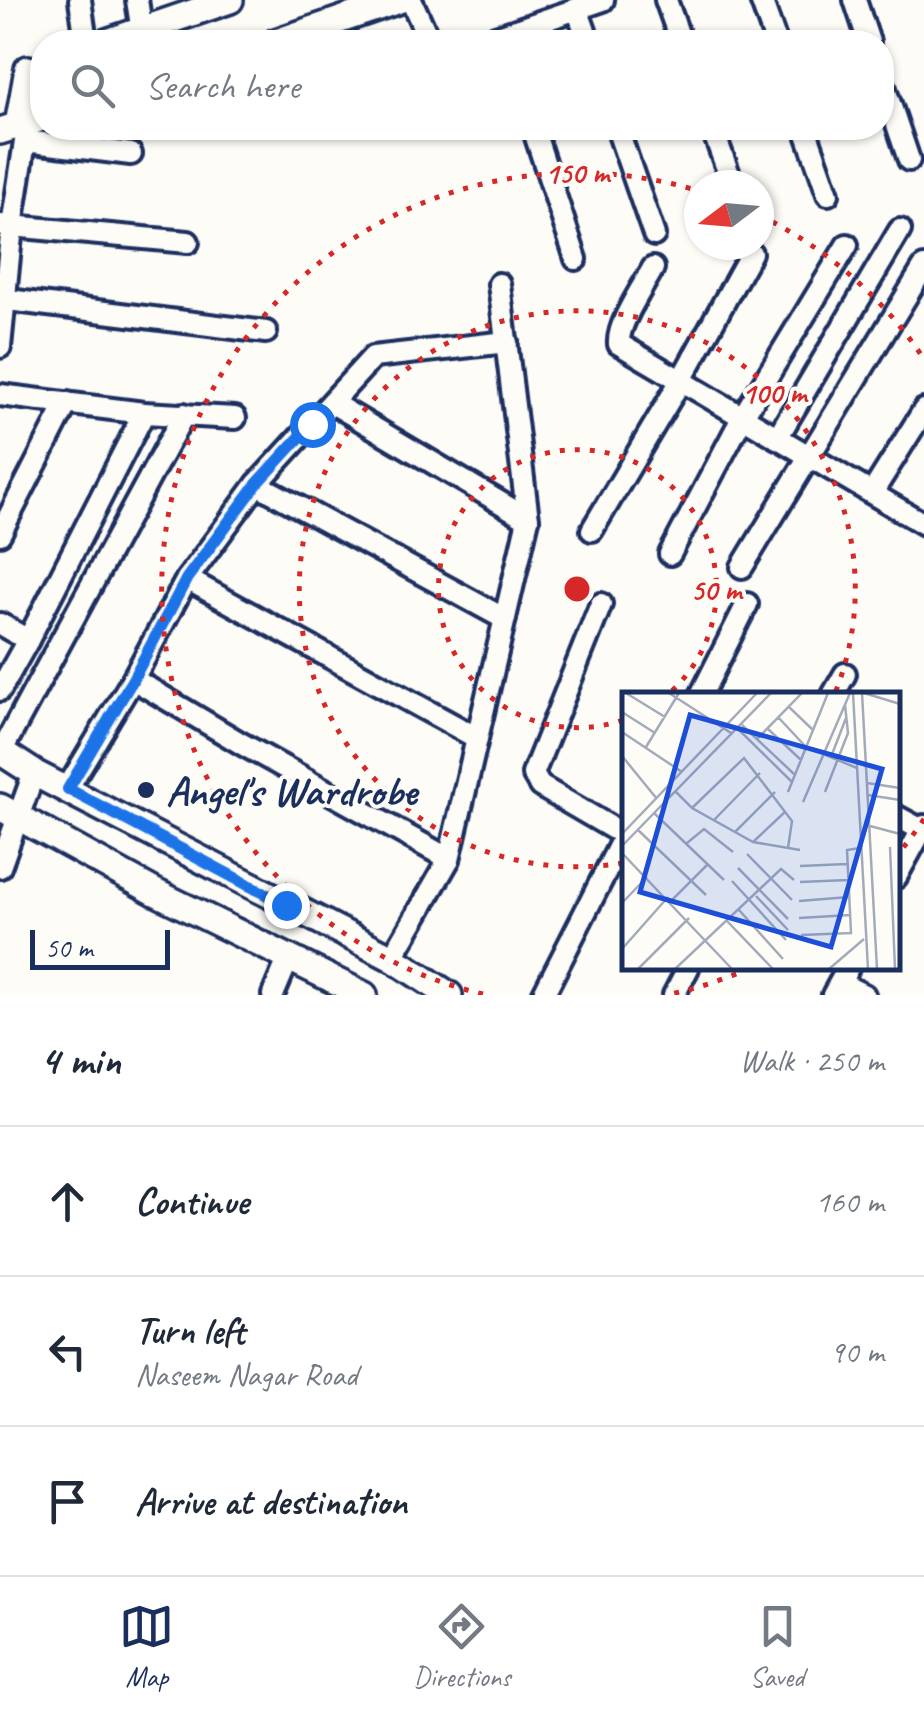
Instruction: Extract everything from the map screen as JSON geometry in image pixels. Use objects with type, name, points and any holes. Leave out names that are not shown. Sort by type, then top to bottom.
[{"type":"main road","points":[[148,30],[230,0]]},
{"type":"main road","points":[[311,30],[400,0]]},
{"type":"main road","points":[[0,79],[30,69]]},
{"type":"main road","points":[[23,127],[30,92]]},
{"type":"main road","points":[[0,752],[392,958],[449,995]]},
{"type":"main road","points":[[8,812],[156,892],[364,995]]},
{"type":"street","points":[[80,0],[84,30]]},
{"type":"street","points":[[138,0],[142,30]]},
{"type":"street","points":[[411,0],[425,30]]},
{"type":"street","points":[[525,30],[603,0]]},
{"type":"street","points":[[666,0],[677,30]]},
{"type":"street","points":[[761,0],[772,30]]},
{"type":"street","points":[[855,0],[865,30]]},
{"type":"street","points":[[577,9],[584,30]]},
{"type":"street","points":[[894,117],[908,160]]},
{"type":"street","points":[[0,347],[6,225],[23,127]]},
{"type":"street","points":[[75,140],[131,154]]},
{"type":"street","points":[[536,140],[576,259]]},
{"type":"street","points":[[621,140],[654,235]]},
{"type":"street","points":[[716,140],[727,170]]},
{"type":"street","points":[[809,140],[828,194]]},
{"type":"street","points":[[6,225],[188,242]]},
{"type":"street","points":[[777,438],[900,230]]},
{"type":"street","points":[[670,554],[742,418],[847,245]]},
{"type":"street","points":[[592,530],[748,260]]},
{"type":"street","points":[[742,566],[924,266]]},
{"type":"street","points":[[654,268],[617,338],[619,344],[924,524]]},
{"type":"street","points":[[392,958],[448,859],[528,518],[499,284]]},
{"type":"street","points":[[3,300],[266,332]]},
{"type":"street","points":[[68,789],[187,578],[257,484],[373,357],[507,342]]},
{"type":"street","points":[[0,395],[144,413],[235,418]]},
{"type":"street","points":[[0,534],[67,403]]},
{"type":"street","points":[[332,404],[528,518]]},
{"type":"street","points":[[872,493],[924,410]]},
{"type":"street","points":[[0,690],[144,413]]},
{"type":"street","points":[[0,752],[184,414]]},
{"type":"street","points":[[257,484],[504,619]]},
{"type":"street","points":[[187,578],[477,738]]},
{"type":"street","points":[[601,604],[534,774],[540,786],[622,834]]},
{"type":"street","points":[[703,692],[747,604]]},
{"type":"street","points":[[0,624],[28,640]]},
{"type":"street","points":[[834,692],[845,674]]},
{"type":"street","points":[[133,679],[448,859]]},
{"type":"street","points":[[0,868],[8,812],[34,773]]},
{"type":"street","points":[[899,817],[923,828],[916,857]]},
{"type":"street","points":[[544,995],[622,839]]},
{"type":"street","points":[[274,995],[288,957]]},
{"type":"street","points":[[674,995],[687,970]]},
{"type":"street","points":[[840,982],[864,995]]},
{"type":"place","name":"Angel's Wardrobe","points":[[146,790]]},
{"type":"route","points":[[286,905],[68,789],[187,578],[257,484],[312,424]]}]
